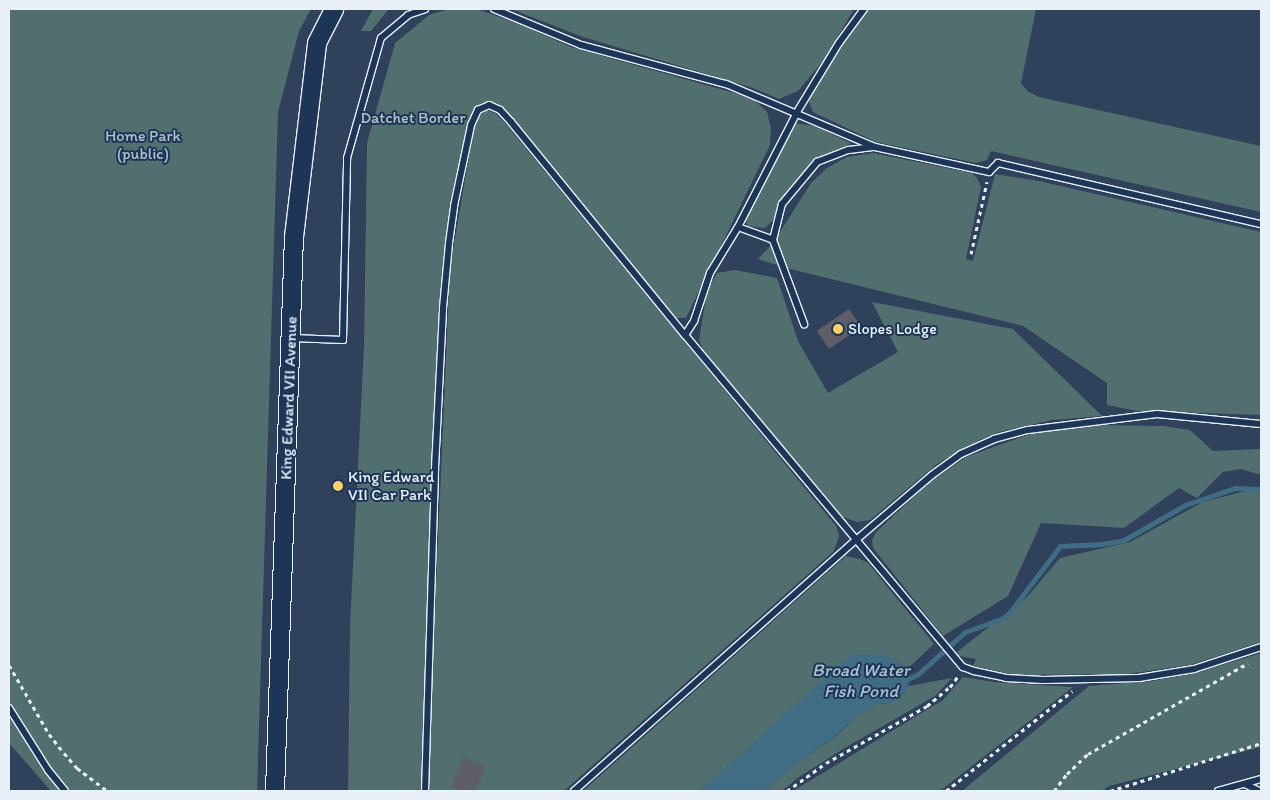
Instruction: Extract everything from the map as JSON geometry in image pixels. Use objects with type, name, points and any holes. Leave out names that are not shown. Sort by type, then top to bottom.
[{"type":"main road","name":"King Edward VII Avenue","points":[[275,791],[294,237],[317,43],[334,9]]},
{"type":"lane","points":[[291,338],[342,340],[347,158],[381,38],[408,15],[425,9]]},
{"type":"lane","points":[[494,9],[581,44],[726,84],[797,112],[875,147],[989,172],[998,163],[1261,224]]},
{"type":"lane","points":[[684,335],[694,321],[710,273],[738,227],[797,112],[839,43],[864,9]]},
{"type":"lane","points":[[425,791],[435,468],[443,308],[454,206],[471,125],[478,110],[489,105],[495,106],[511,122],[684,335],[963,667],[1006,678],[1139,678],[1167,674],[1226,660],[1260,648]]},
{"type":"lane","points":[[804,324],[773,240],[782,204],[817,162],[849,150],[875,147]]},
{"type":"lane","points":[[738,227],[773,240]]},
{"type":"lane","points":[[574,791],[856,540],[946,464],[978,446],[1010,434],[1157,414],[1261,424]]},
{"type":"lane","points":[[9,708],[48,770],[65,791]]},
{"type":"lane","points":[[1218,791],[1261,779]]},
{"type":"lane","points":[[1243,784],[1259,791]]},
{"type":"path","points":[[972,254],[989,172]]},
{"type":"path","points":[[1054,791],[1072,769],[1088,754],[1171,708],[1201,688],[1240,669],[1257,655],[1260,648]]},
{"type":"path","points":[[9,665],[49,734],[77,768],[108,791]]},
{"type":"path","points":[[787,791],[826,763],[927,706],[950,687],[963,667]]},
{"type":"path","points":[[946,791],[1060,701],[1083,679]]},
{"type":"path","points":[[1110,791],[1261,743]]},
{"type":"green space","name":"Home Park (public)","points":[[9,9],[311,9],[299,31],[278,112],[257,791],[51,791],[9,743]]},
{"type":"green space","points":[[373,9],[389,9],[371,31],[361,31]]},
{"type":"green space","name":"Datchet Border","points":[[449,9],[477,9],[519,24],[571,47],[752,98],[767,112],[771,128],[770,145],[686,318],[675,318],[503,108],[493,102],[482,103],[473,112],[469,121],[454,186],[443,261],[431,500],[421,791],[348,791],[350,626],[364,346],[367,143],[395,43],[429,15]]},
{"type":"green space","points":[[511,9],[854,9],[824,60],[798,91],[779,99],[753,88],[583,37]]},
{"type":"green space","points":[[866,9],[1036,9],[1021,83],[1027,91],[1039,97],[1261,146],[1261,212],[991,151],[987,160],[976,163],[876,142],[813,112],[808,99]]},
{"type":"green space","points":[[486,110],[495,113],[505,123],[836,526],[839,536],[834,551],[564,791],[427,791],[450,268],[475,121]]},
{"type":"green space","points":[[795,123],[814,126],[851,143],[813,167],[778,215],[765,228],[748,226],[743,216]]},
{"type":"green space","points":[[873,153],[972,173],[977,178],[981,187],[966,259],[973,261],[995,174],[1039,181],[1261,232],[1261,415],[1137,411],[1107,405],[1107,383],[1023,326],[786,268],[758,259],[773,243],[811,183],[827,168],[847,157]]},
{"type":"green space","points":[[735,270],[777,278],[798,341],[828,393],[898,352],[872,302],[1013,329],[1102,416],[1052,420],[999,432],[980,440],[937,464],[870,520],[857,522],[843,517],[704,352],[699,340],[707,291],[717,273]]},
{"type":"green space","points":[[1089,425],[1164,426],[1190,430],[1213,451],[1261,449],[1261,475],[1241,469],[1223,472],[1197,498],[1179,488],[1124,528],[1041,523],[1008,596],[943,636],[873,548],[872,540],[876,532],[929,483],[966,457],[1030,434]]},
{"type":"green space","points":[[1261,487],[1261,642],[1190,665],[1127,674],[1016,675],[973,666],[976,659],[959,656],[957,652],[1027,597],[1060,558],[1130,542],[1203,502]]},
{"type":"green space","points":[[846,556],[868,563],[934,644],[906,670],[897,660],[851,656],[700,791],[583,791]]},
{"type":"green space","points":[[1261,653],[1261,747],[1109,786],[1102,791],[962,791],[1089,686],[1152,681],[1192,674]]},
{"type":"green space","points":[[963,677],[993,682],[1073,687],[940,791],[793,791],[943,700]]},
{"type":"green space","points":[[952,678],[935,696],[843,749],[799,777],[782,791],[763,791],[801,760],[835,737],[857,716],[877,703],[886,704],[900,698],[909,686]]},
{"type":"water","name":"Broad Water Fish Pond","points":[[860,654],[884,655],[897,660],[906,670],[909,686],[900,698],[886,704],[877,703],[857,716],[833,738],[801,760],[763,791],[700,791],[839,666],[851,656]]},
{"type":"building","name":"Slopes Lodge","points":[[849,309],[861,327],[829,349],[817,331]]},
{"type":"building","points":[[464,757],[486,767],[475,791],[462,791],[451,786]]},
{"type":"waterway","points":[[908,679],[918,674],[965,632],[1006,617],[1060,546],[1102,544],[1124,540],[1185,505],[1235,488],[1261,489]]},
{"type":"place","name":"Slopes Lodge","points":[[838,329]]},
{"type":"place","name":"King Edward VII Car Park","points":[[338,486]]}]
